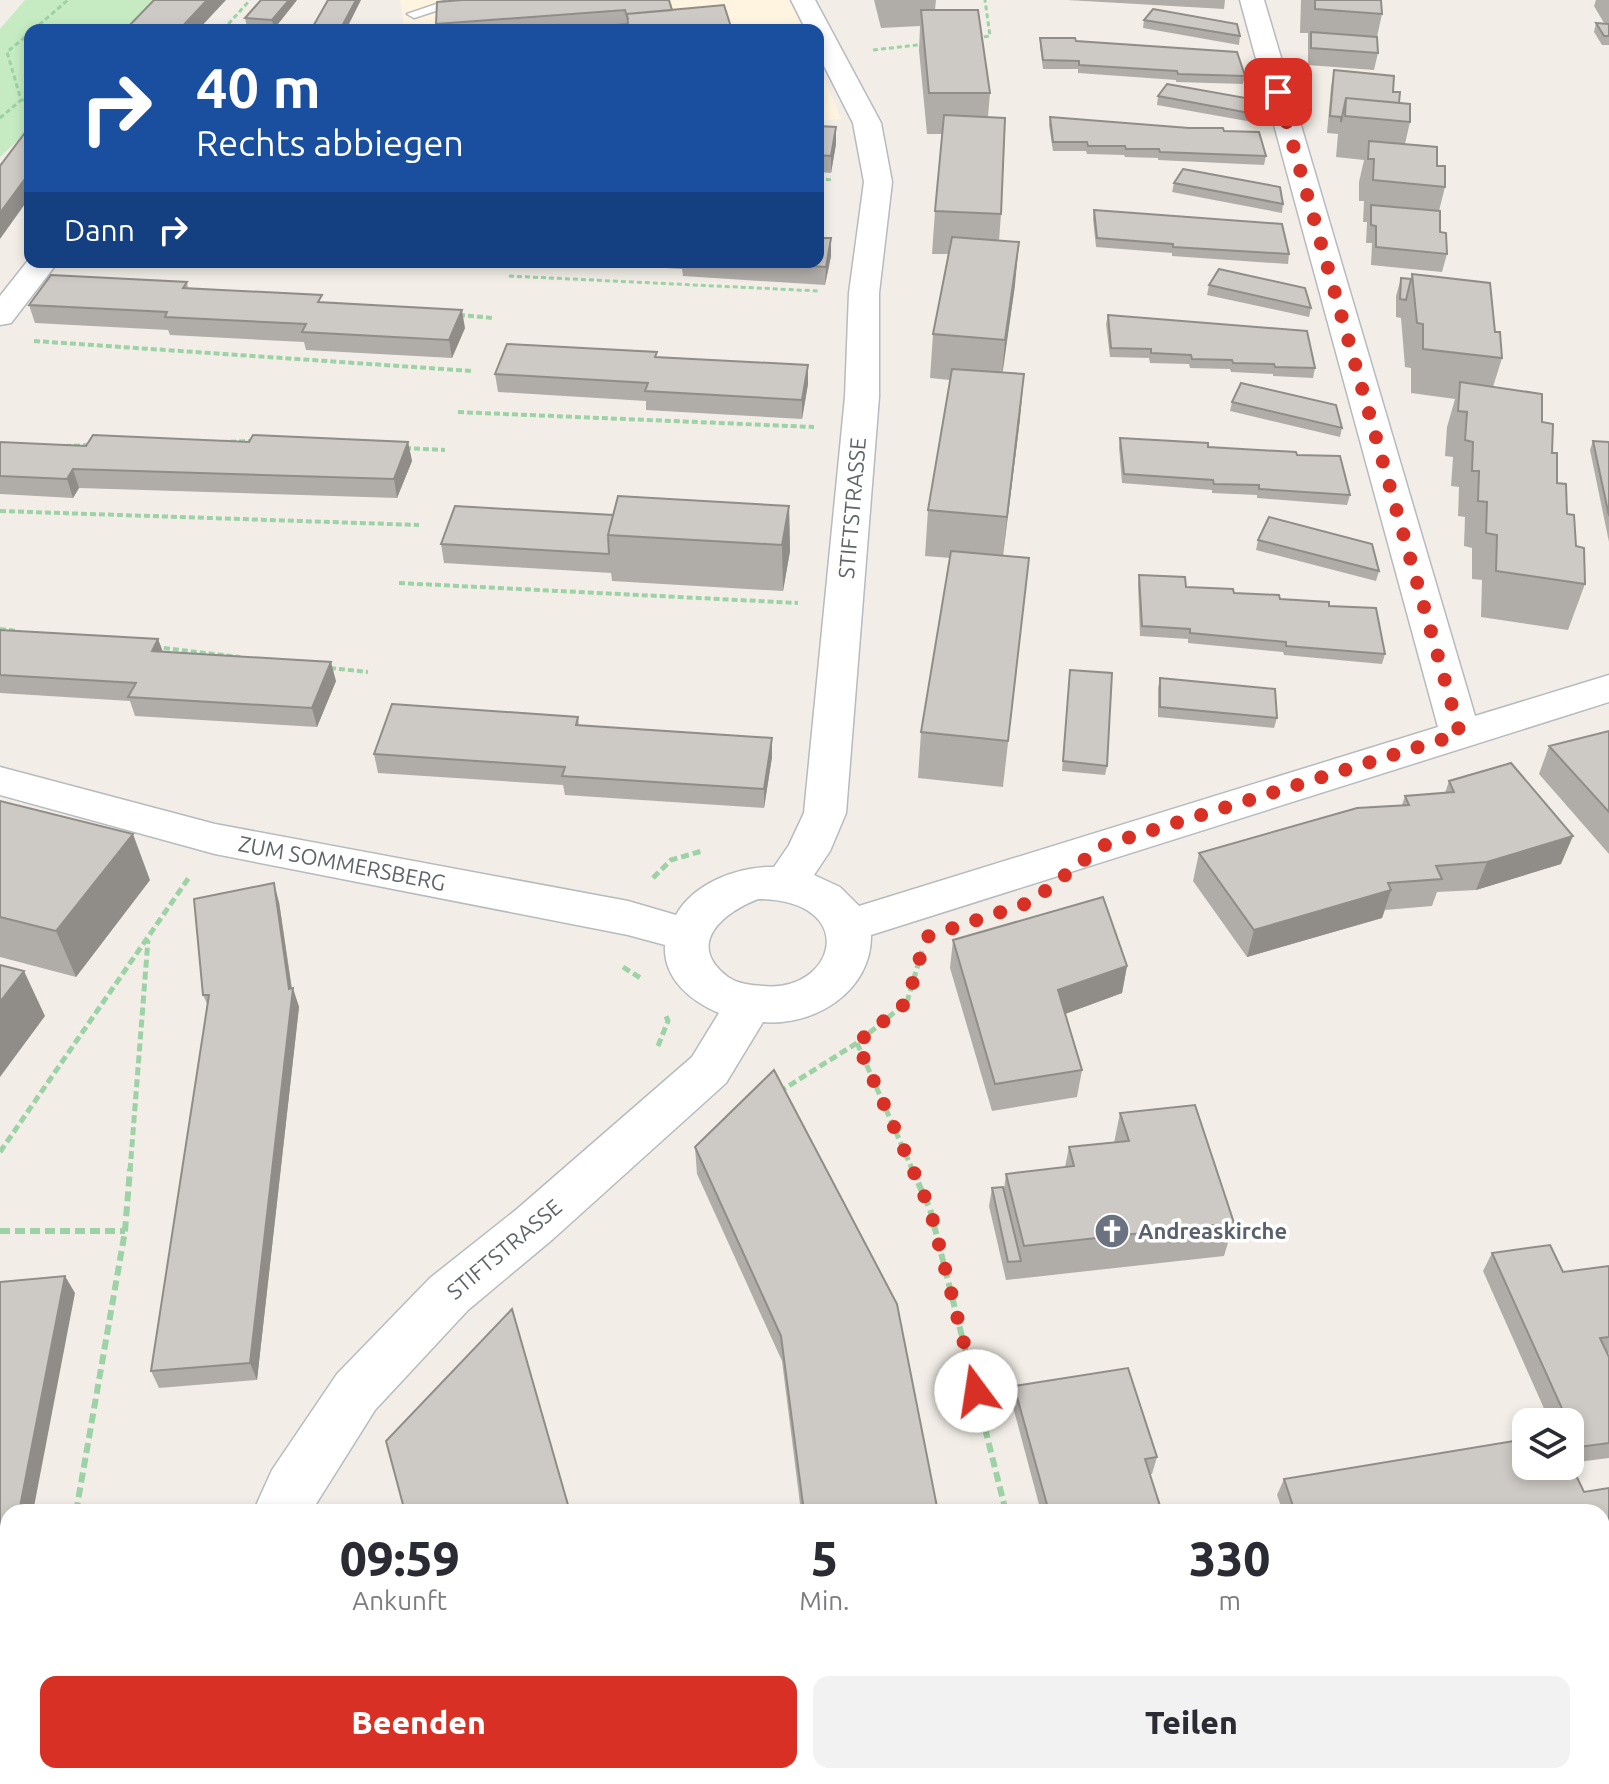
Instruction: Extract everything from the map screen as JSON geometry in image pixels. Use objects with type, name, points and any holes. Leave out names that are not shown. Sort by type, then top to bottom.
[{"type":"street","name":"STIFTSTRASSE","points":[[803,0],[815,24]]},
{"type":"street","points":[[1252,0],[1460,734]]},
{"type":"street","name":"STIFTSTRASSE","points":[[786,883],[808,851],[825,813],[859,429],[864,293],[878,182],[867,123],[824,41]]},
{"type":"street","points":[[0,316],[38,268]]},
{"type":"street","points":[[848,926],[1609,688]]},
{"type":"street","name":"ZUM SOMMERSBERG","points":[[0,781],[215,839],[628,918],[686,934]]},
{"type":"street","points":[[755,883],[786,883],[812,891],[834,906],[848,926],[850,948],[840,974],[816,994],[786,1004],[748,1006],[726,999],[708,988],[690,966],[686,934],[702,907],[730,889],[755,883]]},
{"type":"street","name":"STIFTSTRASSE","points":[[285,1504],[292,1489],[356,1392],[449,1294],[535,1224],[709,1070],[748,1006]]},
{"type":"lane","points":[[413,7],[463,0]]},
{"type":"path","points":[[40,24],[68,0]]},
{"type":"path","points":[[228,24],[250,0]]},
{"type":"path","points":[[976,38],[990,36],[985,0]]},
{"type":"path","points":[[0,118],[21,100],[7,52],[24,38]]},
{"type":"path","points":[[831,55],[933,43]]},
{"type":"path","points":[[509,276],[864,293]]},
{"type":"path","points":[[447,313],[493,318]]},
{"type":"path","points":[[31,341],[472,371]]},
{"type":"path","points":[[458,412],[859,429]]},
{"type":"path","points":[[216,442],[262,440]]},
{"type":"path","points":[[65,446],[95,445]]},
{"type":"path","points":[[399,448],[445,450]]},
{"type":"path","points":[[0,511],[419,525]]},
{"type":"path","points":[[399,583],[843,605]]},
{"type":"path","points":[[0,629],[30,632]]},
{"type":"path","points":[[148,646],[251,658]]},
{"type":"path","points":[[324,667],[368,672]]},
{"type":"path","points":[[0,1152],[215,839]]},
{"type":"path","points":[[709,1070],[779,1092],[857,1043],[907,1002],[926,937]]},
{"type":"path","points":[[77,1504],[125,1231],[148,940]]},
{"type":"path","points":[[857,1043],[930,1209],[1004,1504]]},
{"type":"path","points":[[0,1231],[125,1231]]},
{"type":"shaded area","points":[[400,0],[792,0],[802,24],[404,24]]},
{"type":"shaded area","points":[[824,78],[841,119],[824,120]]},
{"type":"green space","points":[[25,0],[167,0],[141,24],[24,24],[24,135],[0,157],[0,29]]},
{"type":"building","points":[[154,0],[207,0],[185,24],[131,24]]},
{"type":"building","points":[[261,0],[289,0],[272,20],[245,18]]},
{"type":"building","points":[[328,0],[356,0],[343,24],[314,24]]},
{"type":"building","points":[[669,0],[672,10],[627,14],[628,20],[625,10],[436,24],[437,2]]},
{"type":"building","points":[[1315,0],[1381,0],[1382,14],[1315,9]]},
{"type":"building","points":[[724,5],[730,24],[628,24],[627,14]]},
{"type":"building","points":[[1153,9],[1237,24],[1240,36],[1144,20]]},
{"type":"building","points":[[921,10],[978,10],[990,93],[929,93]]},
{"type":"building","points":[[1596,23],[1609,24],[1609,36],[1604,36]]},
{"type":"building","points":[[1311,32],[1377,37],[1378,53],[1311,48]]},
{"type":"building","points":[[1040,38],[1075,38],[1076,41],[1237,52],[1245,76],[1178,74],[1177,71],[1043,60]]},
{"type":"building","points":[[1334,70],[1394,76],[1393,92],[1400,92],[1399,103],[1346,98],[1341,122],[1341,117],[1330,116]]},
{"type":"building","points":[[1167,84],[1257,100],[1260,115],[1158,96]]},
{"type":"building","points":[[1346,98],[1410,104],[1410,122],[1345,116]]},
{"type":"building","points":[[944,115],[1005,118],[1001,214],[935,211]]},
{"type":"building","points":[[1050,117],[1259,132],[1266,156],[1160,152],[1159,149],[1126,149],[1125,146],[1088,146],[1087,142],[1053,142]]},
{"type":"building","points":[[824,126],[836,127],[831,156],[824,155]]},
{"type":"building","points":[[24,134],[24,180],[0,213],[0,166]]},
{"type":"building","points":[[1369,141],[1437,147],[1437,166],[1445,166],[1445,187],[1373,180],[1374,159],[1368,159]]},
{"type":"building","points":[[1183,169],[1280,187],[1283,204],[1174,183]]},
{"type":"building","points":[[1371,205],[1440,211],[1440,232],[1446,233],[1447,254],[1376,247],[1376,226],[1371,225]]},
{"type":"building","points":[[1094,210],[1282,224],[1289,254],[1173,247],[1173,244],[1097,238]]},
{"type":"building","points":[[952,237],[1019,242],[1005,340],[933,334]]},
{"type":"building","points":[[824,238],[831,238],[826,267]]},
{"type":"building","points":[[1219,269],[1305,288],[1311,308],[1209,285]]},
{"type":"building","points":[[1412,274],[1490,283],[1495,332],[1500,332],[1502,358],[1423,349],[1423,324],[1417,323]]},
{"type":"building","points":[[51,275],[187,282],[183,288],[322,295],[318,302],[462,310],[449,340],[302,332],[306,324],[165,317],[167,312],[29,305]]},
{"type":"building","points":[[1401,278],[1411,279],[1406,300],[1400,299]]},
{"type":"building","points":[[1108,315],[1307,331],[1315,368],[1192,359],[1191,355],[1151,353],[1151,349],[1111,348]]},
{"type":"building","points":[[507,344],[657,352],[655,357],[808,365],[802,400],[645,391],[648,383],[495,374]]},
{"type":"building","points":[[952,369],[1024,374],[1007,517],[928,510]]},
{"type":"building","points":[[1460,382],[1542,394],[1542,422],[1553,424],[1552,453],[1557,453],[1557,483],[1566,484],[1567,514],[1574,515],[1576,546],[1584,548],[1585,584],[1496,571],[1497,535],[1486,533],[1487,502],[1478,501],[1479,471],[1472,471],[1473,442],[1465,440],[1467,412],[1458,411]]},
{"type":"building","points":[[1241,383],[1336,405],[1342,428],[1232,402]]},
{"type":"building","points":[[93,435],[249,442],[253,435],[408,442],[394,479],[73,469],[67,479],[0,476],[0,442],[86,446]]},
{"type":"building","points":[[1120,438],[1208,443],[1208,447],[1296,452],[1297,455],[1340,456],[1350,495],[1259,489],[1259,485],[1214,484],[1213,480],[1124,474]]},
{"type":"building","points":[[1593,441],[1609,442],[1609,516]]},
{"type":"building","points":[[618,496],[789,506],[782,545],[608,535]]},
{"type":"building","points":[[455,506],[613,515],[608,535],[609,554],[441,544]]},
{"type":"building","points":[[1269,517],[1372,544],[1379,571],[1258,540]]},
{"type":"building","points":[[951,551],[1029,558],[1008,741],[921,732]]},
{"type":"building","points":[[1139,575],[1185,577],[1186,587],[1279,595],[1280,599],[1329,602],[1329,606],[1376,608],[1385,654],[1286,646],[1286,642],[1142,626]]},
{"type":"building","points":[[0,630],[158,639],[152,651],[331,662],[312,708],[128,697],[136,683],[0,675]]},
{"type":"building","points":[[1070,670],[1112,673],[1107,766],[1063,761]]},
{"type":"building","points":[[1160,678],[1275,689],[1277,718],[1160,707]]},
{"type":"building","points":[[392,704],[578,717],[576,725],[772,738],[764,789],[562,776],[565,767],[374,754]]},
{"type":"building","points":[[1609,731],[1609,812],[1549,746]]},
{"type":"building","points":[[1511,763],[1573,836],[1487,862],[1436,866],[1442,879],[1388,883],[1391,890],[1254,930],[1199,853],[1357,808],[1409,805],[1405,796],[1454,792],[1449,781]]},
{"type":"building","points":[[0,801],[133,834],[56,931],[0,917]]},
{"type":"building","points":[[274,883],[289,989],[293,988],[250,1363],[151,1371],[209,995],[203,995],[194,899]]},
{"type":"building","points":[[1103,897],[1127,966],[1058,990],[1082,1070],[995,1084],[953,940]]},
{"type":"building","points":[[0,965],[24,971],[0,1002]]},
{"type":"building","points":[[774,1070],[897,1304],[936,1504],[803,1504],[781,1336],[695,1147]]},
{"type":"building","name":"Andreaskirche","points":[[1195,1105],[1234,1223],[1024,1246],[1006,1174],[1074,1166],[1069,1147],[1129,1141],[1120,1113]]},
{"type":"building","points":[[1003,1187],[1021,1261],[1008,1262],[992,1188]]},
{"type":"building","points":[[1550,1245],[1563,1272],[1609,1266],[1609,1337],[1600,1338],[1609,1357],[1609,1443],[1584,1446],[1584,1408],[1562,1408],[1492,1253]]},
{"type":"building","points":[[65,1276],[21,1504],[0,1504],[0,1282]]},
{"type":"building","points":[[512,1309],[568,1504],[403,1504],[386,1441]]},
{"type":"building","points":[[1128,1368],[1157,1457],[1145,1459],[1159,1504],[1047,1504],[1014,1386]]},
{"type":"building","points":[[1512,1441],[1512,1480],[1578,1480],[1584,1492],[1609,1488],[1609,1504],[1292,1504],[1284,1479]]},
{"type":"place","name":"Andreaskirche","points":[[1112,1231]]},
{"type":"route","points":[[976,1391],[930,1209],[857,1043],[907,1002],[926,937],[1031,902],[1102,846],[1460,734],[1278,92]]}]
